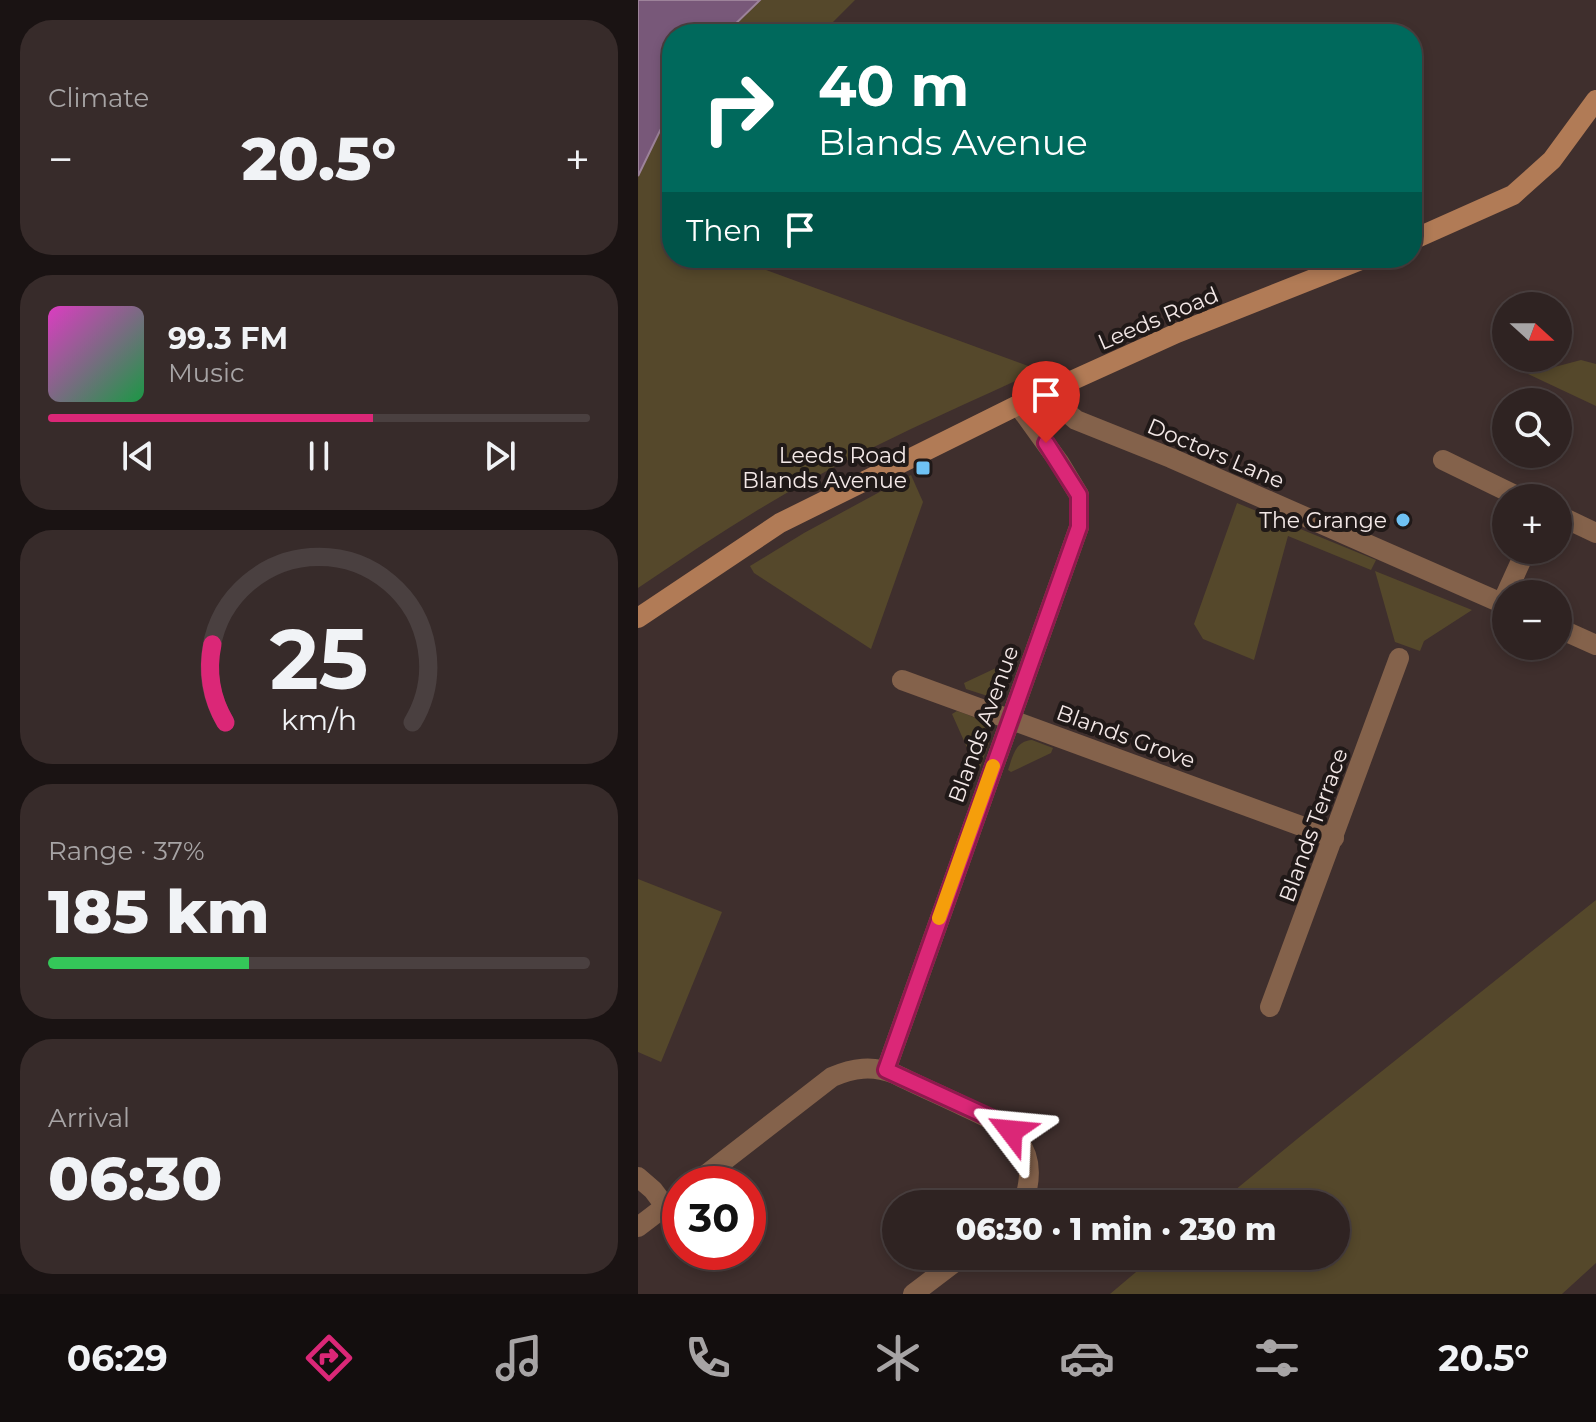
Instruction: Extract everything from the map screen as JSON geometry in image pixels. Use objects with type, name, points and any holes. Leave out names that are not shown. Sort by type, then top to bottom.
[{"type":"street","points":[[1422,236],[1513,195],[1552,160],[1596,100]]},
{"type":"street","name":"Leeds Road","points":[[638,618],[780,523],[1018,405],[1177,333],[1341,268]]},
{"type":"street","name":"Doctors Lane","points":[[1045,394],[1076,420],[1492,594]]},
{"type":"street","name":"Blands Avenue","points":[[886,1070],[1079,527],[1079,495],[1018,405]]},
{"type":"street","points":[[1443,460],[1492,484]]},
{"type":"street","points":[[1572,522],[1596,533]]},
{"type":"street","points":[[1572,634],[1596,645]]},
{"type":"street","name":"Blands Terrace","points":[[1270,1007],[1399,658]]},
{"type":"street","name":"Blands Grove","points":[[902,680],[1334,838]]},
{"type":"street","points":[[717,1166],[832,1077],[847,1070],[863,1068],[886,1070],[995,1120],[1011,1131],[1023,1147],[1029,1166],[1027,1190]]},
{"type":"street","points":[[638,1177],[662,1195]]},
{"type":"street","points":[[638,1227],[662,1208]]},
{"type":"street","points":[[913,1294],[945,1270]]},
{"type":"shaded area","points":[[638,0],[760,0],[735,24],[662,24],[662,127],[638,176]]},
{"type":"shaded area","points":[[760,0],[855,0],[831,24],[735,24]]},
{"type":"shaded area","points":[[662,127],[662,268],[760,268],[1039,370],[893,437],[808,481],[743,519],[638,588],[638,176]]},
{"type":"shaded area","points":[[1581,360],[1596,364],[1596,406],[1572,395],[1572,388],[1558,388],[1528,374],[1572,372],[1572,362]]},
{"type":"shaded area","points":[[911,475],[923,502],[871,649],[754,573],[750,566]]},
{"type":"shaded area","points":[[1237,503],[1376,560],[1371,570],[1288,536],[1254,660],[1203,639],[1194,624]]},
{"type":"shaded area","points":[[1375,571],[1472,610],[1424,641],[1420,651],[1395,642]]},
{"type":"shaded area","points":[[1016,661],[1002,698],[966,689],[964,683]]},
{"type":"shaded area","points":[[957,711],[981,720],[990,730],[988,744],[977,770],[952,714]]},
{"type":"shaded area","points":[[1032,740],[1053,748],[1051,753],[1011,772],[1008,770],[1018,746]]},
{"type":"shaded area","points":[[638,879],[722,912],[661,1062],[638,1052]]},
{"type":"shaded area","points":[[1596,900],[1596,1263],[1562,1294],[1110,1294],[1138,1270],[1350,1270],[1350,1190],[1235,1190]]},
{"type":"slow traffic","points":[[939,918],[993,766]]},
{"type":"place","name":"Leeds Road Blands Avenue","points":[[923,468]]},
{"type":"place","name":"The Grange","points":[[1403,520]]},
{"type":"route","points":[[1011,1131],[995,1120],[886,1070],[1079,527],[1079,495],[1046,443]]}]
